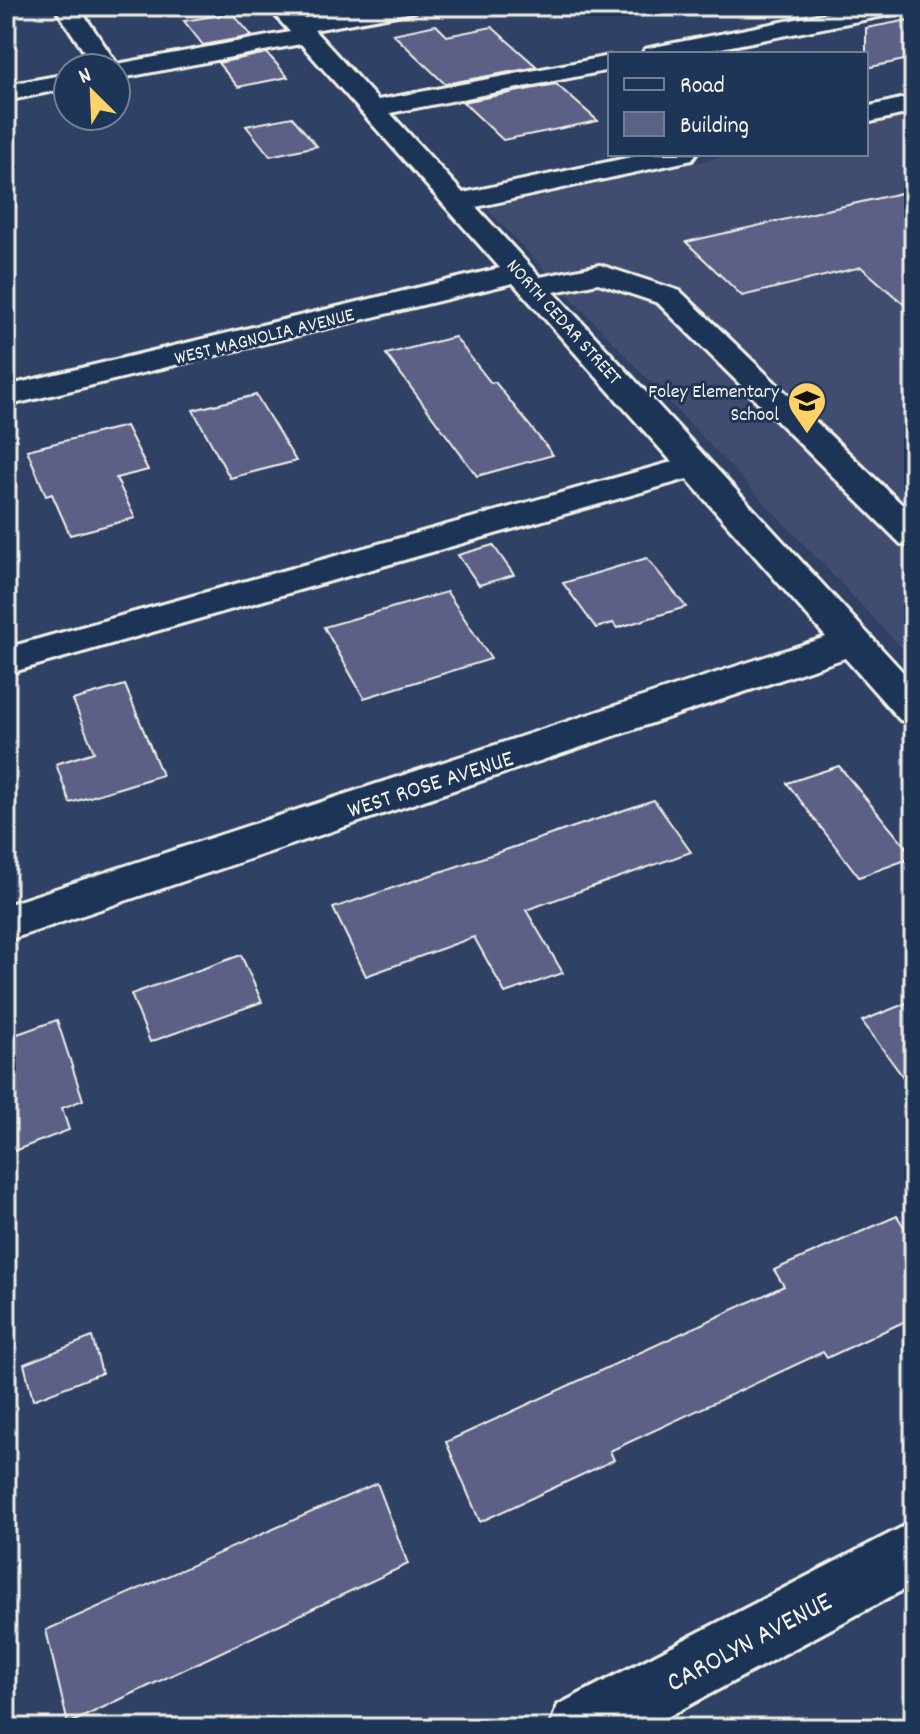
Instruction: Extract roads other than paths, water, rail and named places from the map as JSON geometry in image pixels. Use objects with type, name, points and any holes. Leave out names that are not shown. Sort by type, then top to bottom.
[{"type":"street","points":[[66,6],[96,52]]},
{"type":"street","points":[[132,68],[294,23],[408,6]]},
{"type":"street","points":[[664,52],[899,6]]},
{"type":"street","name":"NORTH CEDAR STREET","points":[[294,23],[914,710]]},
{"type":"street","points":[[373,109],[608,63]]},
{"type":"street","points":[[6,93],[52,84]]},
{"type":"street","points":[[868,115],[914,104]]},
{"type":"street","points":[[458,202],[674,156]]},
{"type":"street","name":"WEST MAGNOLIA AVENUE","points":[[6,396],[528,280],[600,274],[669,297],[914,536]]},
{"type":"street","points":[[6,661],[693,467]]},
{"type":"street","name":"WEST ROSE AVENUE","points":[[6,923],[853,642]]},
{"type":"street","name":"CAROLYN AVENUE","points":[[581,1728],[914,1551]]},
{"type":"place","name":"Foley Elementary School","points":[[807,435]]}]
